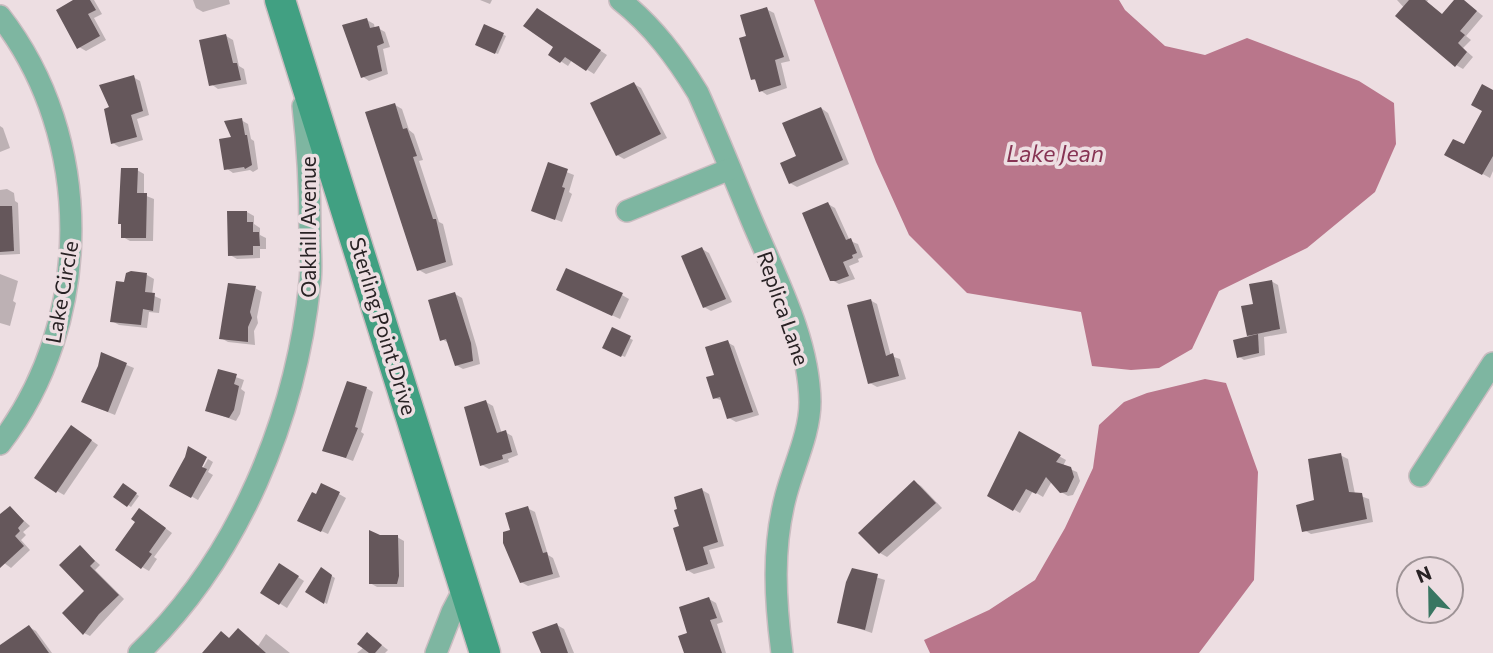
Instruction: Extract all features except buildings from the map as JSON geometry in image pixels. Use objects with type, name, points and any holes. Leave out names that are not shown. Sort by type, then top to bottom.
[{"type":"street","name":"Sterling Point Drive","points":[[280,0],[485,653]]},
{"type":"street","name":"Replica Lane","points":[[620,0],[658,35],[680,63],[702,103],[801,342],[808,376],[810,405],[804,437],[785,496],[778,533],[775,572],[782,653]]},
{"type":"street","name":"Lake Circle","points":[[0,16],[22,49],[40,84],[54,121],[64,160],[72,231],[70,265],[61,315],[49,355],[33,395],[0,444]]},
{"type":"street","name":"Oakhill Avenue","points":[[139,653],[177,612],[203,578],[230,533],[255,485],[291,384],[311,279],[306,127],[296,51]]},
{"type":"street","points":[[627,211],[730,169]]},
{"type":"street","points":[[1420,476],[1493,363]]},
{"type":"street","points":[[436,653],[465,587]]},
{"type":"water","name":"Lake Jean","points":[[814,0],[1119,0],[1125,10],[1165,46],[1205,55],[1247,38],[1359,81],[1394,103],[1396,144],[1375,192],[1307,248],[1219,291],[1192,349],[1159,368],[1131,370],[1092,366],[1081,312],[967,293],[909,235],[876,162]]},
{"type":"water","points":[[1205,379],[1226,383],[1258,472],[1254,580],[1199,653],[930,653],[924,640],[989,610],[1035,580],[1065,528],[1093,468],[1099,425],[1124,402],[1147,393]]}]
